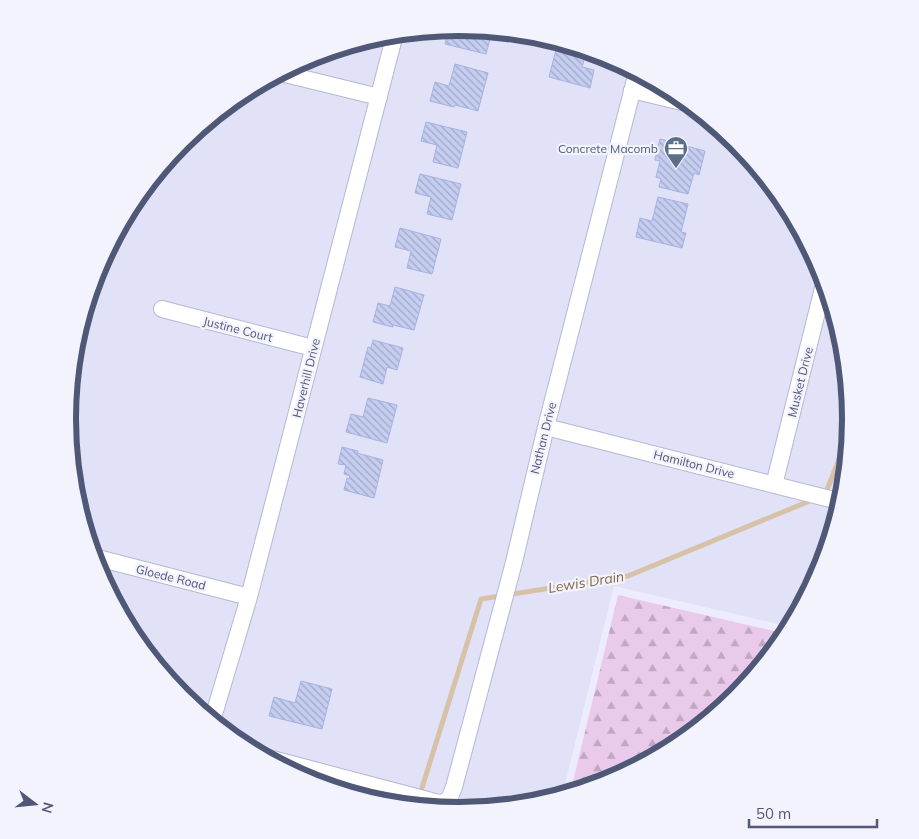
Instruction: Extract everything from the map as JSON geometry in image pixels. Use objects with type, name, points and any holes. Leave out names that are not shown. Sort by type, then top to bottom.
[{"type":"street","name":"Haverhill Drive","points":[[214,714],[249,597],[393,43]]},
{"type":"street","points":[[291,75],[378,97]]},
{"type":"street","name":"Nathan Drive","points":[[443,802],[450,797],[454,787],[514,562],[546,427],[635,79]]},
{"type":"street","points":[[632,90],[668,99]]},
{"type":"street","name":"Musket Drive","points":[[774,485],[821,294]]},
{"type":"street","name":"Justine Court","points":[[162,309],[313,348]]},
{"type":"street","name":"Hamilton Drive","points":[[546,427],[834,500]]},
{"type":"street","name":"Gloede Road","points":[[103,559],[249,597]]},
{"type":"street","name":"Nathan Drive","points":[[293,765],[435,802]]},
{"type":"shaded area","points":[[434,37],[485,37],[559,49],[606,65],[629,76],[693,115],[748,167],[778,207],[803,250],[814,273],[830,320],[839,369],[843,420],[839,470],[830,519],[814,566],[782,625],[614,586],[564,788],[534,795],[485,802],[434,802],[360,790],[336,782],[290,763],[226,724],[171,672],[155,653],[128,611],[105,566],[97,543],[89,519],[80,470],[76,420],[77,394],[89,320],[105,273],[116,250],[155,186],[207,131],[226,115],[268,88],[313,65],[336,57],[360,49],[409,40]]},
{"type":"green space","points":[[618,595],[778,632],[748,672],[693,724],[629,763],[606,774],[572,786]]},
{"type":"building","points":[[447,36],[490,38],[486,54],[445,44]]},
{"type":"building","points":[[556,48],[585,58],[582,67],[594,70],[590,88],[549,77]]},
{"type":"building","points":[[455,64],[488,73],[478,111],[430,101],[435,82],[449,86]]},
{"type":"building","points":[[426,122],[467,132],[458,168],[433,162],[437,145],[421,141]]},
{"type":"building","points":[[660,139],[705,151],[699,175],[694,173],[688,194],[659,187],[661,179],[656,177],[660,161],[655,160]]},
{"type":"building","points":[[420,174],[461,184],[452,220],[427,214],[431,197],[415,193]]},
{"type":"building","points":[[658,197],[688,204],[681,232],[686,233],[682,248],[636,237],[640,218],[652,221]]},
{"type":"building","points":[[400,228],[441,239],[432,274],[407,268],[411,251],[395,247]]},
{"type":"building","points":[[395,287],[424,295],[414,330],[373,322],[378,303],[390,306]]},
{"type":"building","points":[[373,340],[403,348],[397,370],[387,367],[383,384],[360,377],[368,347],[371,348]]},
{"type":"building","points":[[368,398],[397,405],[387,443],[346,432],[351,414],[363,417]]},
{"type":"building","points":[[342,447],[383,460],[374,498],[344,490],[347,478],[349,479],[350,476],[344,474],[346,465],[338,464]]},
{"type":"building","points":[[301,681],[332,689],[322,729],[269,716],[274,697],[295,703]]},
{"type":"waterway","name":"Lewis Drain","points":[[825,495],[841,454]]},
{"type":"waterway","name":"Lewis Drain","points":[[418,800],[481,599],[628,576],[812,500]]},
{"type":"place","name":"Concrete Macomb","points":[[676,169]]}]
